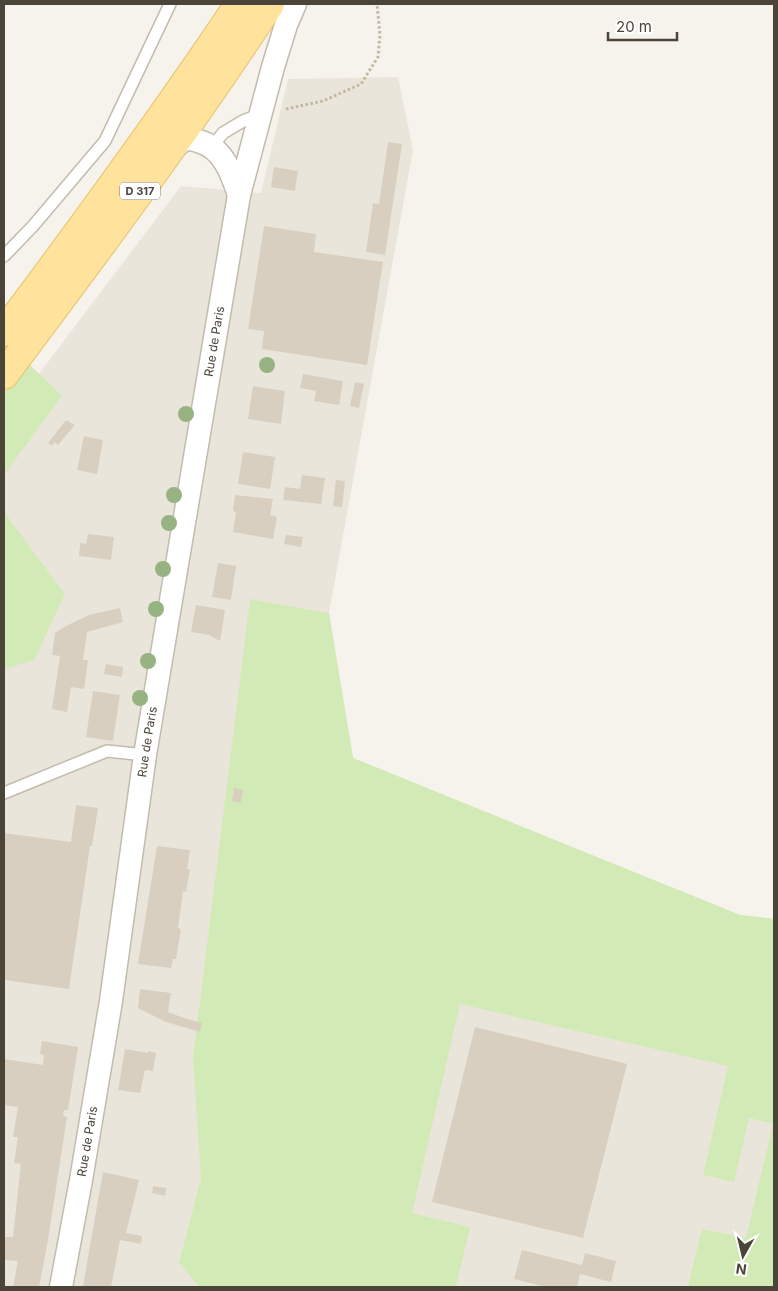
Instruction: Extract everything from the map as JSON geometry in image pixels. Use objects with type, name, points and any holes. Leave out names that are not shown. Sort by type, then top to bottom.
[{"type":"main road","name":"D 317","points":[[4,332],[125,168],[238,4]]},
{"type":"main road","name":"D 317","points":[[4,375],[166,154],[270,4]]},
{"type":"street","name":"Rue de Paris","points":[[61,1287],[111,1001],[146,756],[239,195],[273,67],[286,25],[295,4]]},
{"type":"street","name":"Rue de Paris","points":[[166,154],[187,139],[202,142],[212,148],[224,160],[232,174],[239,195]]},
{"type":"lane","points":[[4,256],[34,226],[105,141],[170,4]]},
{"type":"lane","points":[[212,148],[223,132],[243,120],[261,114]]},
{"type":"lane","points":[[4,793],[107,751],[146,756]]},
{"type":"path","points":[[261,114],[323,101],[361,84],[378,57],[380,36],[377,4]]},
{"type":"shaded area","points":[[398,77],[413,150],[329,613],[353,758],[740,915],[774,919],[774,1287],[4,1287],[4,420],[181,186],[261,193],[288,79]]},
{"type":"green space","points":[[4,340],[62,396],[4,475]]},
{"type":"green space","points":[[4,512],[65,594],[34,660],[4,669]]},
{"type":"green space","points":[[250,599],[329,613],[353,758],[740,915],[774,919],[774,1287],[688,1287],[702,1229],[746,1238],[773,1124],[749,1118],[734,1182],[703,1175],[728,1066],[460,1004],[412,1213],[470,1227],[456,1287],[200,1287],[179,1263],[201,1179],[193,1058]]},
{"type":"building","points":[[388,142],[402,144],[385,255],[366,252],[373,203],[379,204]]},
{"type":"building","points":[[274,167],[298,171],[295,191],[271,187]]},
{"type":"building","points":[[264,226],[316,234],[314,252],[383,262],[367,365],[262,349],[264,331],[248,329]]},
{"type":"building","points":[[303,374],[343,381],[339,405],[314,401],[316,391],[300,388]]},
{"type":"building","points":[[355,382],[364,384],[359,408],[350,406]]},
{"type":"building","points":[[253,386],[285,391],[281,424],[248,419]]},
{"type":"building","points":[[66,420],[75,425],[58,445],[54,442],[52,446],[48,443]]},
{"type":"building","points":[[84,436],[103,440],[97,474],[77,470]]},
{"type":"building","points":[[243,452],[275,457],[270,489],[238,484]]},
{"type":"building","points":[[302,475],[325,478],[321,504],[283,500],[285,487],[300,489]]},
{"type":"building","points":[[336,480],[345,481],[342,507],[333,506]]},
{"type":"building","points":[[235,495],[273,499],[270,515],[277,517],[273,539],[233,532],[236,512],[233,511]]},
{"type":"building","points":[[88,534],[114,537],[111,560],[79,556],[80,543],[86,544]]},
{"type":"building","points":[[286,535],[303,537],[301,547],[284,544]]},
{"type":"building","points":[[218,563],[236,566],[231,600],[212,597]]},
{"type":"building","points":[[196,605],[225,610],[220,641],[209,635],[191,632]]},
{"type":"building","points":[[120,608],[123,622],[87,632],[83,660],[88,660],[84,689],[71,687],[67,712],[52,709],[60,656],[52,655],[55,633],[89,615]]},
{"type":"building","points":[[106,664],[123,667],[122,677],[104,674]]},
{"type":"building","points":[[93,691],[120,695],[113,741],[86,737]]},
{"type":"building","points":[[234,788],[243,790],[241,803],[232,801]]},
{"type":"building","points":[[76,805],[98,808],[92,846],[90,846],[69,989],[4,980],[4,833],[71,842]]},
{"type":"building","points":[[157,846],[190,850],[187,869],[190,869],[186,892],[183,891],[178,928],[181,929],[176,959],[173,959],[171,968],[138,964]]},
{"type":"building","points":[[140,989],[171,993],[168,1012],[202,1023],[200,1032],[166,1022],[138,1008]]},
{"type":"building","points":[[475,1027],[627,1064],[583,1238],[432,1202]]},
{"type":"building","points":[[42,1041],[78,1047],[68,1110],[64,1110],[63,1116],[67,1117],[39,1287],[13,1287],[18,1261],[4,1260],[4,1237],[13,1237],[21,1164],[14,1163],[18,1137],[13,1137],[18,1107],[4,1105],[4,1059],[43,1065],[44,1055],[40,1054]]},
{"type":"building","points":[[125,1049],[156,1053],[153,1071],[145,1070],[140,1093],[118,1090]]},
{"type":"building","points":[[103,1172],[139,1180],[126,1233],[142,1236],[141,1244],[120,1240],[111,1287],[83,1286]]},
{"type":"building","points":[[153,1186],[166,1188],[165,1196],[152,1193]]},
{"type":"building","points":[[522,1250],[582,1265],[585,1253],[616,1261],[611,1282],[580,1274],[577,1287],[546,1287],[514,1279]]}]
